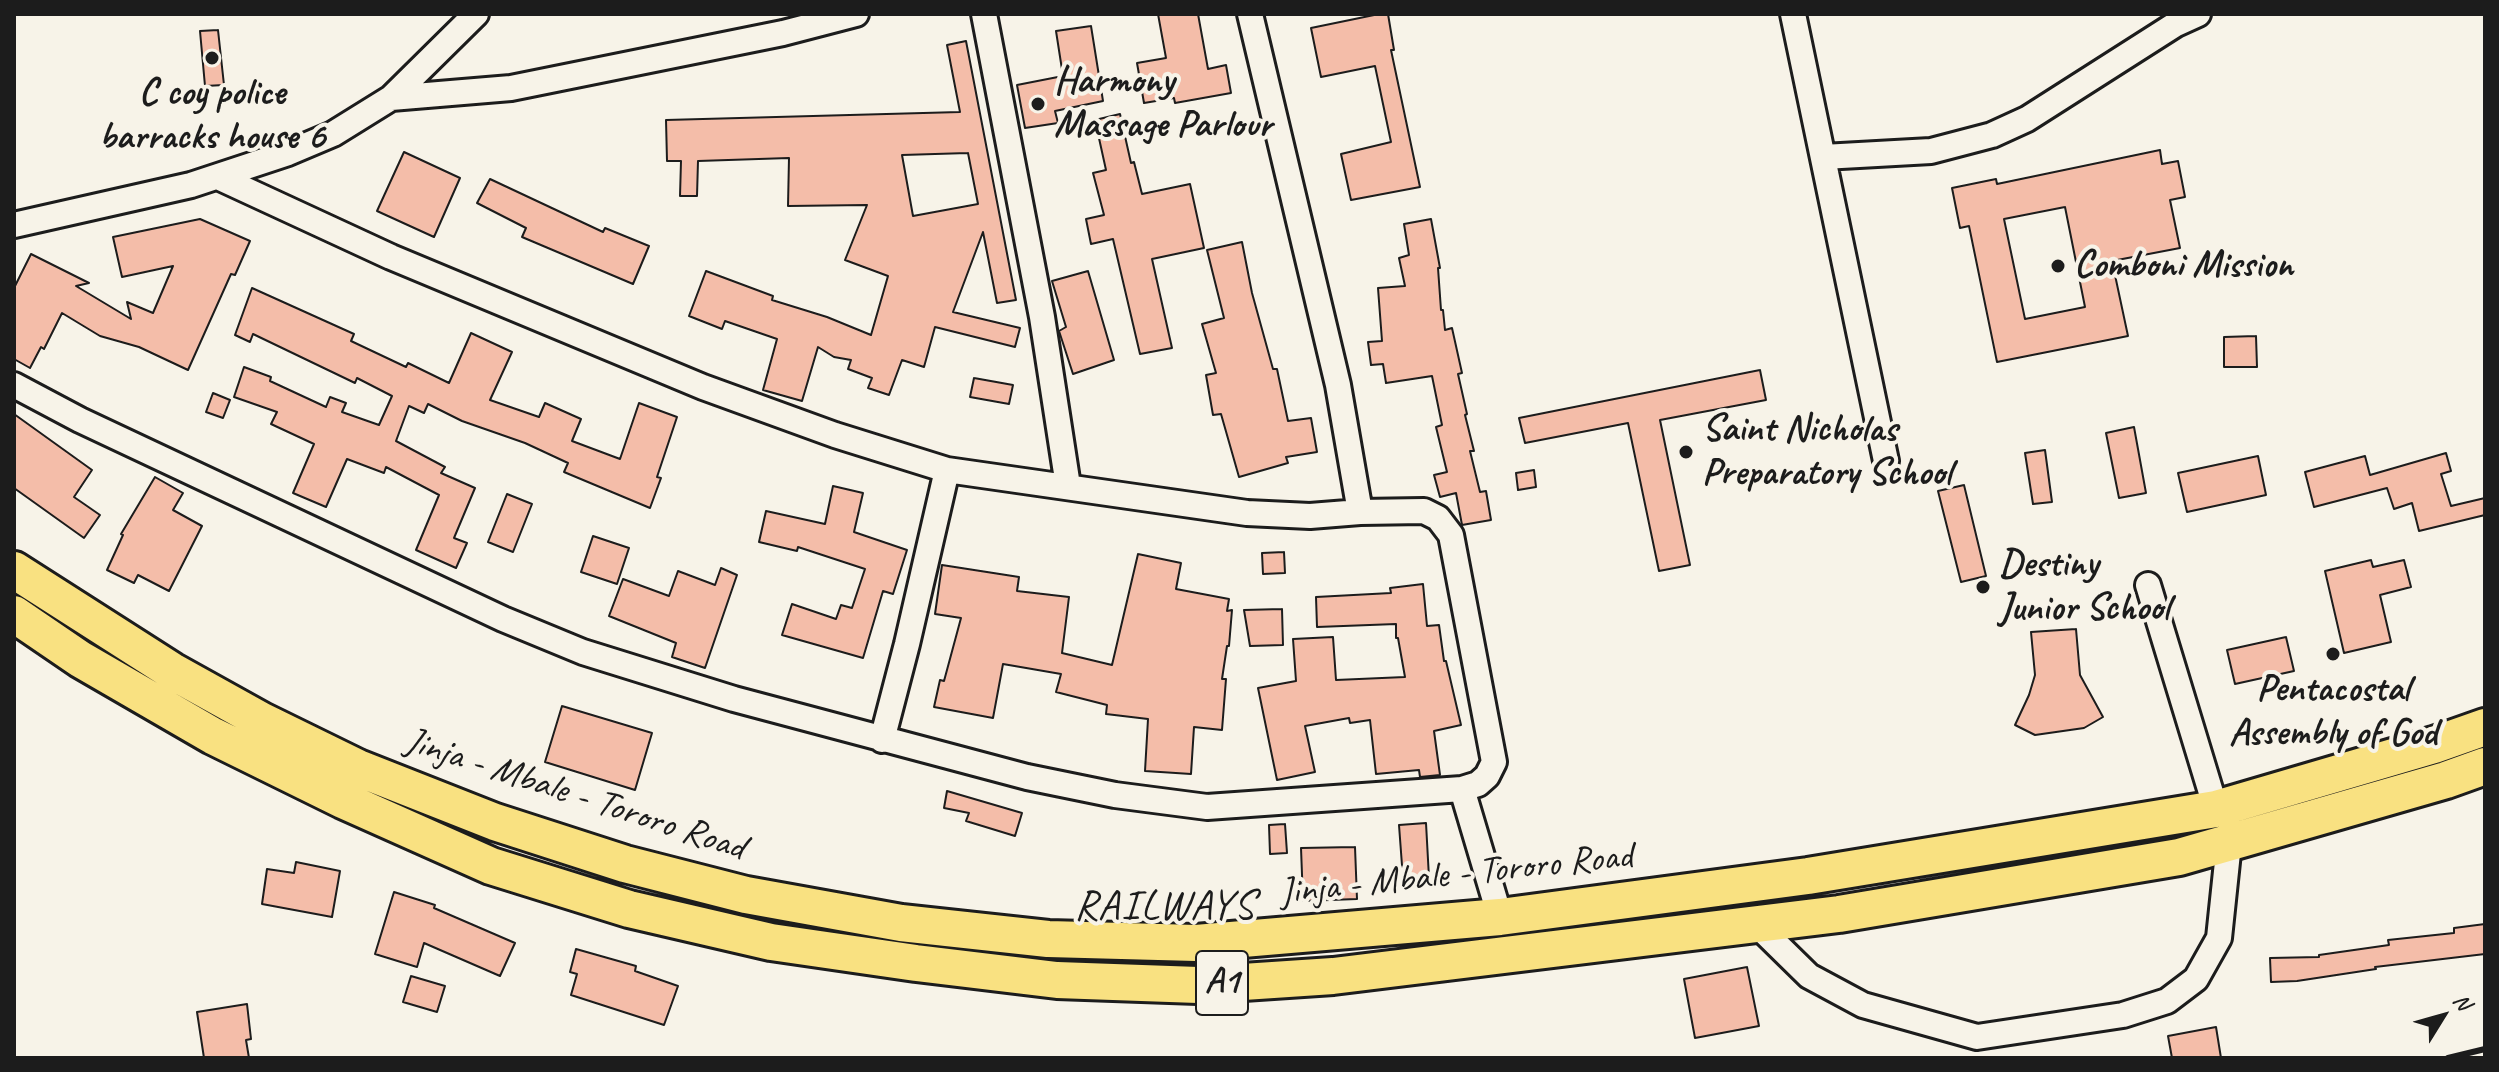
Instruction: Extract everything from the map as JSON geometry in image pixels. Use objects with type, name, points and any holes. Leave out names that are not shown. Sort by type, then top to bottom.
[{"type":"highway","name":"Jinja - Mbale - Tororo Road","points":[[14,570],[172,671],[262,721],[358,768],[509,826],[625,864],[746,895],[901,923],[1063,939],[1196,943],[1500,917],[1808,876],[2216,809],[2485,727]]},
{"type":"highway","name":"A1","points":[[14,614],[80,659],[213,736],[343,800],[491,866],[629,909],[771,942],[1057,980],[1198,985],[1333,976],[1854,912],[2179,857],[2485,766]]},
{"type":"street","points":[[14,225],[218,177],[333,134],[391,98],[476,14]]},
{"type":"street","points":[[391,98],[511,88],[783,33],[856,14]]},
{"type":"street","points":[[984,14],[1042,317],[1068,486]]},
{"type":"street","points":[[1250,14],[1338,385],[1360,512]]},
{"type":"street","points":[[1793,14],[1886,461]]},
{"type":"street","points":[[1823,157],[1931,151],[1992,135],[2027,119],[2176,24],[2198,14]]},
{"type":"street","points":[[14,385],[80,420],[556,641],[734,699],[1027,777],[1115,795],[1207,807],[1462,789],[1478,784],[1487,776],[1494,762],[1451,535],[1438,518],[1424,511],[1310,516],[1247,513],[947,470],[835,435],[703,387],[391,257],[218,177]]},
{"type":"street","points":[[882,740],[947,470]]},
{"type":"street","points":[[2148,585],[2216,809]]},
{"type":"street","points":[[1462,789],[1500,917]]},
{"type":"street","points":[[1756,924],[1809,976],[1863,1005],[1977,1037],[2123,1015],[2167,1001],[2196,979],[2219,938],[2229,843]]},
{"type":"building","points":[[1158,14],[1198,14],[1208,69],[1226,65],[1231,93],[1175,103],[1174,98],[1144,103],[1137,63],[1166,58]]},
{"type":"building","points":[[1388,14],[1394,50],[1391,50],[1420,187],[1351,200],[1341,154],[1391,142],[1375,66],[1321,77],[1311,28]]},
{"type":"building","points":[[1091,26],[1103,101],[1055,111],[1058,123],[1025,128],[1017,85],[1063,76],[1056,31]]},
{"type":"building","name":"C coy police barracks house 6","points":[[218,30],[224,85],[205,86],[200,31]]},
{"type":"building","points":[[966,41],[1016,300],[997,303],[983,232],[953,312],[1020,328],[1015,347],[935,327],[924,367],[902,360],[889,395],[868,388],[872,378],[848,369],[851,360],[834,357],[818,347],[802,401],[763,390],[777,339],[725,321],[722,329],[689,316],[706,271],[773,296],[772,300],[871,335],[888,276],[845,260],[867,205],[788,206],[789,158],[698,161],[697,196],[680,196],[681,161],[667,161],[666,120],[960,112],[947,45]],"holes":[[[968,153],[978,204],[913,216],[902,155]]]},
{"type":"building","points":[[1120,114],[1142,194],[1190,184],[1204,248],[1152,259],[1172,348],[1140,354],[1113,239],[1091,244],[1086,219],[1104,215],[1093,173],[1106,170],[1095,120]]},
{"type":"building","points":[[2160,150],[2162,164],[2178,161],[2185,197],[2170,200],[2180,248],[2112,261],[2128,336],[1997,362],[1969,226],[1960,228],[1952,188],[1996,179],[1997,184]],"holes":[[[2065,207],[2085,307],[2025,319],[2004,219]]]},
{"type":"building","points":[[404,152],[460,178],[434,237],[377,211]]},
{"type":"building","points":[[490,179],[603,232],[605,228],[649,246],[633,284],[522,237],[526,228],[477,203]]},
{"type":"building","points":[[200,219],[250,241],[235,275],[231,274],[188,370],[139,347],[100,336],[62,313],[44,349],[41,347],[30,368],[14,359],[14,288],[31,254],[89,283],[76,286],[131,319],[127,302],[153,313],[173,266],[122,277],[113,237]]},
{"type":"building","points":[[1431,219],[1440,268],[1441,310],[1445,330],[1452,328],[1462,373],[1458,374],[1465,415],[1474,451],[1470,451],[1480,492],[1486,491],[1491,520],[1462,525],[1456,493],[1440,497],[1434,475],[1447,472],[1436,427],[1442,425],[1432,376],[1386,383],[1383,364],[1371,365],[1368,342],[1382,341],[1378,288],[1405,286],[1399,258],[1409,255],[1404,224]]},
{"type":"building","points":[[1242,242],[1252,293],[1273,369],[1277,369],[1288,421],[1311,418],[1317,452],[1286,457],[1288,463],[1239,477],[1221,414],[1213,415],[1206,375],[1216,373],[1202,324],[1224,318],[1207,250]]},
{"type":"building","points":[[1088,271],[1114,360],[1073,374],[1059,331],[1066,327],[1052,281]]},
{"type":"building","points":[[252,288],[354,334],[351,341],[449,383],[471,333],[512,352],[490,400],[539,417],[545,403],[581,419],[572,441],[620,459],[639,403],[677,417],[650,508],[564,472],[568,463],[525,443],[462,421],[428,404],[424,413],[409,406],[396,441],[445,467],[441,473],[475,488],[454,538],[467,543],[456,568],[416,550],[439,495],[386,467],[384,473],[347,459],[326,507],[293,493],[314,444],[271,424],[277,412],[234,397],[244,367],[271,377],[270,381],[326,407],[330,397],[346,403],[342,412],[379,425],[392,396],[357,378],[355,383],[253,334],[250,342],[235,335]]},
{"type":"building","points":[[2256,336],[2257,367],[2224,367],[2224,337]]},
{"type":"building","points":[[1760,370],[1766,400],[1660,420],[1690,565],[1659,571],[1628,423],[1525,443],[1519,418]]},
{"type":"building","points":[[974,378],[1013,385],[1009,404],[970,397]]},
{"type":"building","points":[[213,393],[230,400],[223,418],[206,412]]},
{"type":"building","points":[[14,414],[92,470],[74,497],[100,515],[84,538],[14,488]]},
{"type":"building","points":[[2134,427],[2146,493],[2119,498],[2106,433]]},
{"type":"building","points":[[2045,450],[2052,502],[2033,504],[2025,453]]},
{"type":"building","points":[[2446,453],[2451,471],[2441,474],[2451,506],[2485,498],[2485,515],[2419,531],[2412,503],[2394,509],[2387,488],[2314,507],[2305,472],[2365,456],[2370,475]]},
{"type":"building","points":[[2258,456],[2266,495],[2187,512],[2178,473]]},
{"type":"building","points":[[1534,470],[1536,487],[1518,490],[1516,473]]},
{"type":"building","points":[[155,477],[183,493],[173,510],[202,526],[169,591],[138,575],[134,583],[107,570],[121,534]]},
{"type":"building","points":[[1964,485],[1986,576],[1961,582],[1938,491]]},
{"type":"building","points":[[833,486],[863,493],[854,532],[907,550],[893,594],[883,591],[863,658],[782,635],[792,604],[836,619],[841,605],[852,608],[865,569],[798,547],[797,551],[759,542],[766,511],[825,524]]},
{"type":"building","points":[[507,494],[532,504],[513,552],[488,542]]},
{"type":"building","points":[[593,536],[629,548],[617,584],[581,572]]},
{"type":"building","points":[[1284,552],[1285,573],[1263,574],[1262,553]]},
{"type":"building","points":[[1138,554],[1181,563],[1176,589],[1229,599],[1227,611],[1232,610],[1222,679],[1226,679],[1222,730],[1194,727],[1191,774],[1145,771],[1148,719],[1106,714],[1107,705],[1056,692],[1061,674],[1003,664],[993,718],[934,707],[961,618],[935,614],[942,565],[1019,577],[1017,591],[1069,597],[1062,653],[1112,665]]},
{"type":"building","points":[[2371,560],[2373,567],[2404,560],[2411,587],[2380,595],[2391,642],[2344,653],[2325,571]]},
{"type":"building","points":[[721,568],[737,575],[705,668],[672,657],[676,643],[609,616],[623,579],[669,596],[678,571],[715,585]]},
{"type":"building","points":[[1423,584],[1427,626],[1439,625],[1444,661],[1461,725],[1434,731],[1440,775],[1420,777],[1419,770],[1376,774],[1370,720],[1350,723],[1349,718],[1305,726],[1315,772],[1277,780],[1258,688],[1296,681],[1293,639],[1333,637],[1336,680],[1405,677],[1396,624],[1317,627],[1316,597],[1391,593],[1390,588]]},
{"type":"building","points":[[1282,609],[1283,645],[1250,646],[1244,610]]},
{"type":"building","points":[[2076,629],[2080,675],[2103,717],[2084,728],[2035,735],[2015,725],[2035,675],[2031,632]]},
{"type":"building","points":[[2286,637],[2294,671],[2235,684],[2227,650]]},
{"type":"building","points":[[562,706],[652,733],[635,790],[545,762]]},
{"type":"building","points":[[947,791],[1022,813],[1015,836],[966,821],[969,813],[944,808]]},
{"type":"building","points":[[1426,823],[1429,878],[1403,879],[1399,825]]},
{"type":"building","points":[[1285,824],[1287,853],[1270,854],[1269,825]]},
{"type":"building","points":[[1355,847],[1357,899],[1303,901],[1301,848]]},
{"type":"building","points":[[296,862],[340,871],[332,917],[262,904],[267,869],[294,873]]},
{"type":"building","points":[[394,892],[435,905],[434,908],[515,943],[500,976],[424,943],[417,967],[375,954]]},
{"type":"building","points":[[2485,924],[2485,954],[2271,982],[2270,958],[2319,957],[2389,945],[2388,940],[2454,933],[2454,928]]},
{"type":"building","points":[[576,949],[636,966],[635,971],[678,986],[664,1025],[571,995],[577,974],[570,972]]},
{"type":"building","points":[[1747,967],[1759,1026],[1695,1038],[1684,979]]},
{"type":"building","points":[[411,976],[445,986],[437,1012],[403,1002]]},
{"type":"building","points":[[247,1004],[251,1039],[246,1040],[249,1058],[204,1058],[197,1012]]},
{"type":"building","points":[[2216,1027],[2221,1058],[2172,1058],[2168,1036]]},
{"type":"railway","points":[[2448,1058],[2485,1049]]},
{"type":"place","name":"C coy police barracks house 6","points":[[212,58]]},
{"type":"place","name":"Harmony Massage Parlour","points":[[1038,104]]},
{"type":"place","name":"Comboni Mission","points":[[2058,266]]},
{"type":"place","name":"Saint Nicholas Preparatory School","points":[[1686,452]]},
{"type":"place","name":"Destiny Junior School","points":[[1983,587]]},
{"type":"place","name":"Pentacostal Assembly of God","points":[[2333,654]]},
{"type":"district","name":"RAILWAYS","points":[[1165,907]]}]
